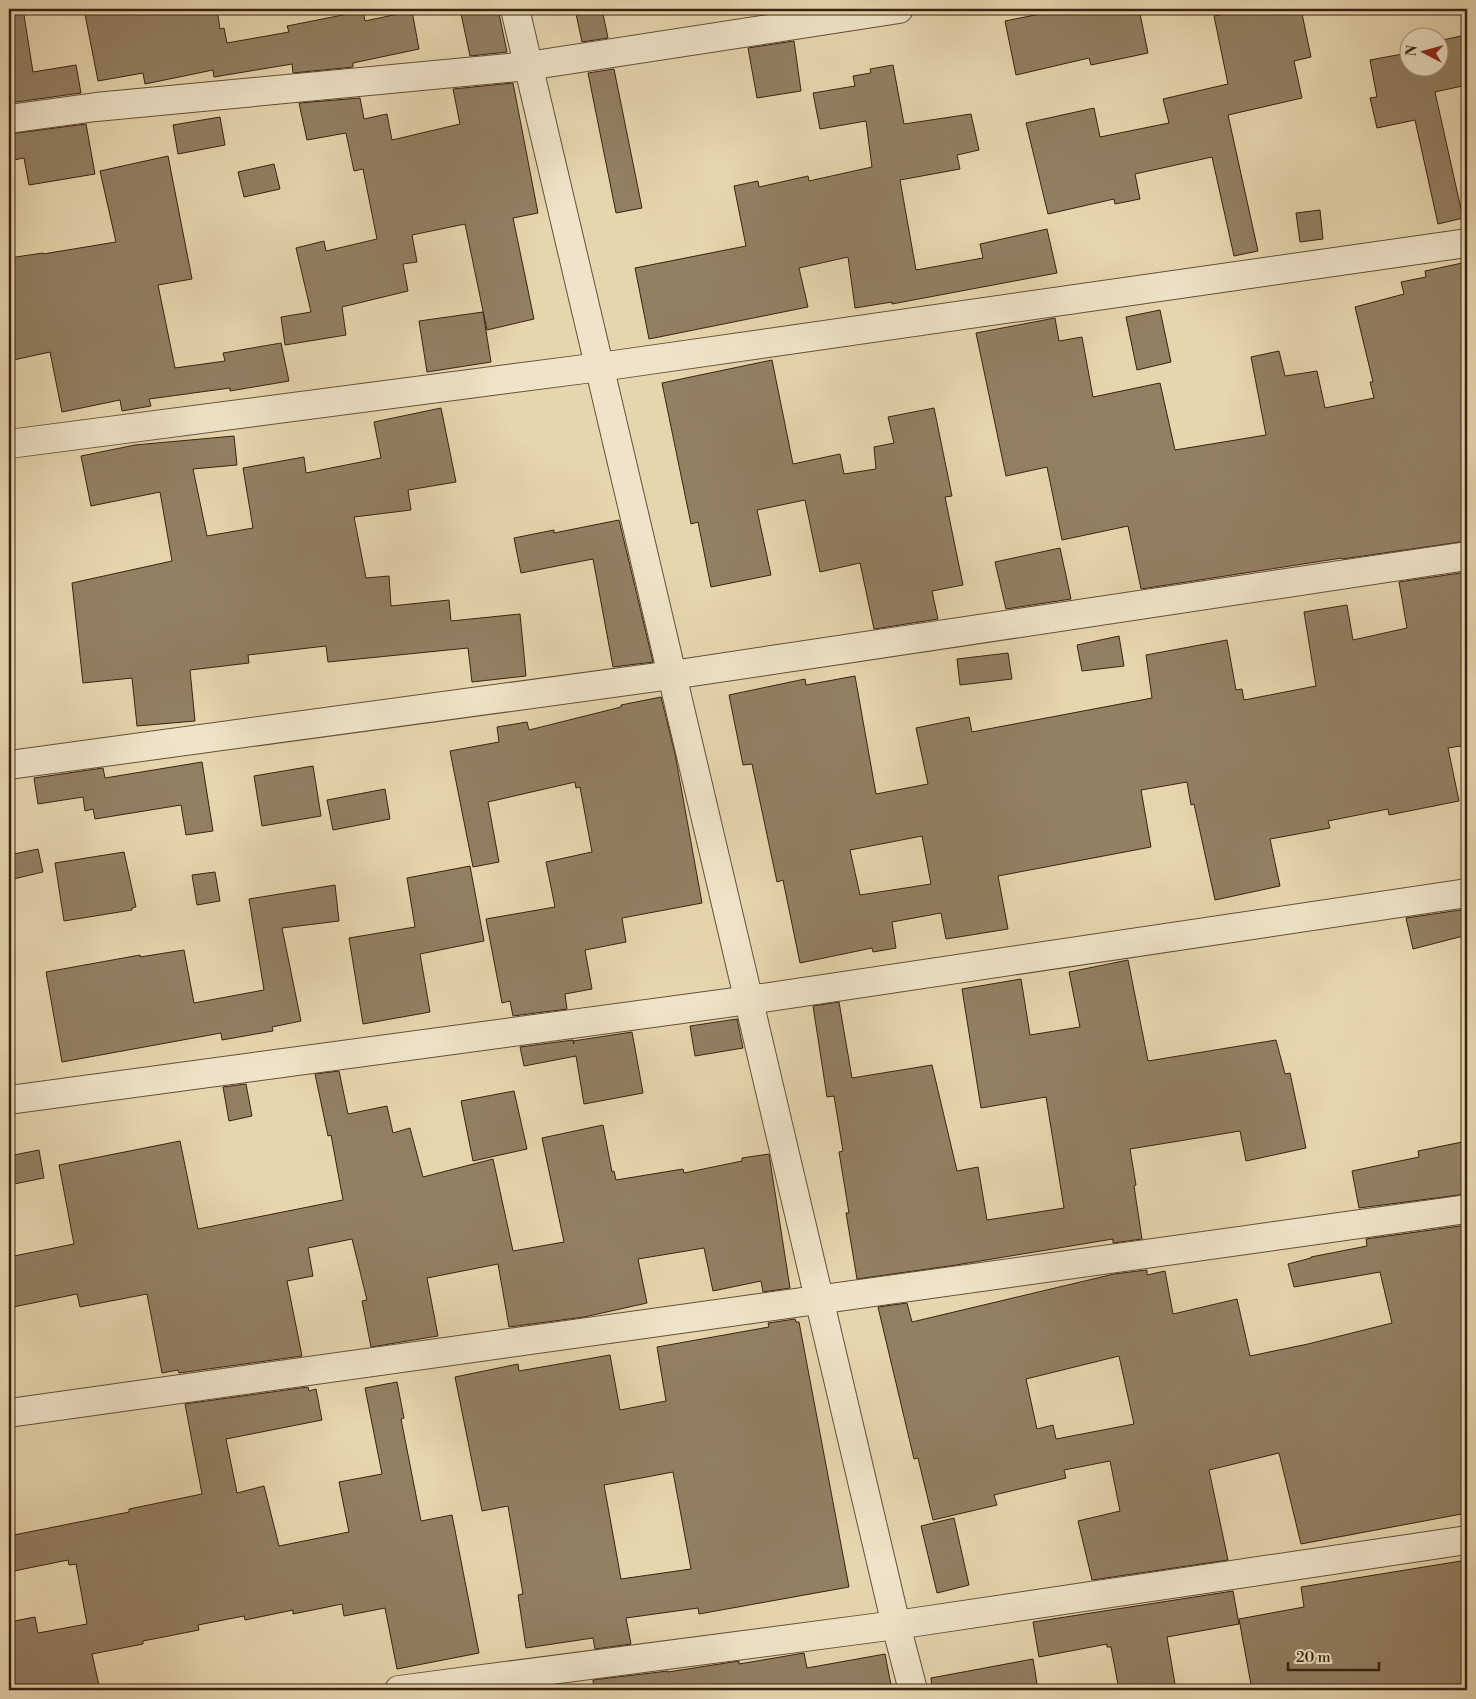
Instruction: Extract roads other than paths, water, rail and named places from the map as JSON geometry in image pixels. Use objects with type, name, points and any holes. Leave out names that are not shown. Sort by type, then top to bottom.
[{"type":"street","points":[[515,9],[896,1625],[913,1690]]},
{"type":"street","points":[[9,119],[115,105],[528,66],[899,9]]},
{"type":"street","points":[[9,444],[600,367],[1467,243]]},
{"type":"street","points":[[9,765],[672,675],[1467,556]]},
{"type":"street","points":[[9,1100],[749,1000],[1467,894]]},
{"type":"street","points":[[9,1413],[1467,1209]]},
{"type":"street","points":[[399,1690],[896,1625],[1467,1540]]}]
